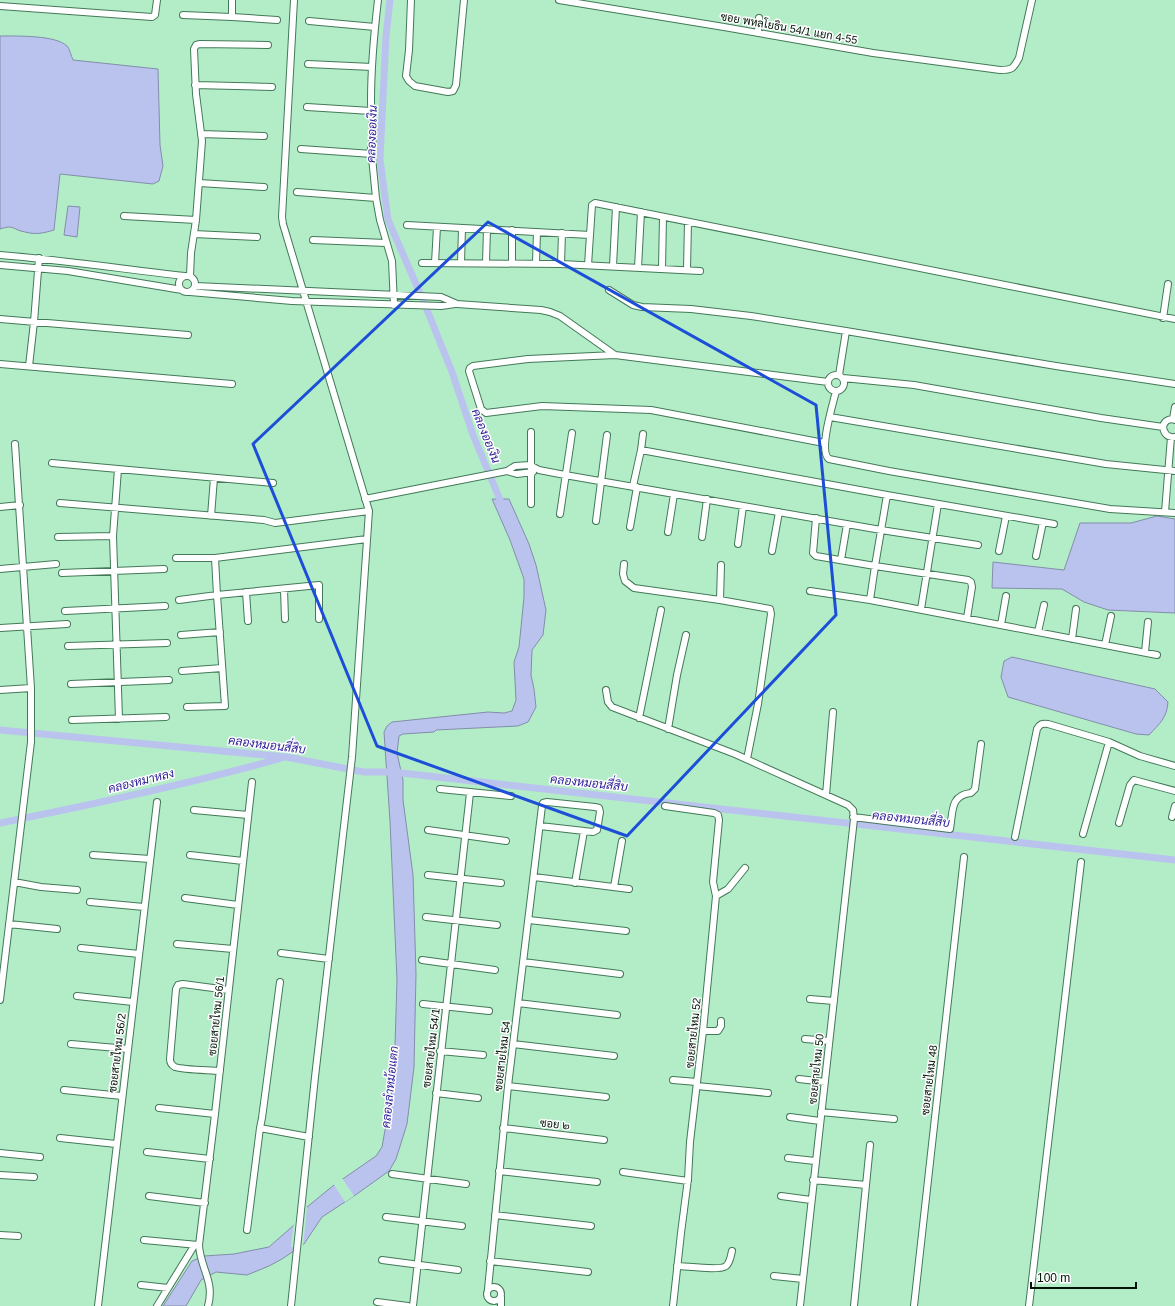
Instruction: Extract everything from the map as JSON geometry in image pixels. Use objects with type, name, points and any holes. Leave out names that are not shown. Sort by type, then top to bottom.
[{"type":"street","points":[[13,0],[13,7]]},
{"type":"street","points":[[0,6],[152,17],[155,15],[157,0]]},
{"type":"street","points":[[232,0],[232,17]]},
{"type":"street","points":[[291,1306],[350,780],[369,512],[283,224],[282,217],[294,0]]},
{"type":"street","points":[[378,0],[372,67],[371,111],[374,140],[371,147],[376,198],[380,220],[392,261],[394,305]]},
{"type":"street","points":[[411,0],[409,50],[406,76],[415,86],[448,92],[454,91],[455,89],[464,0]]},
{"type":"street","name":"ซอย พหลโยธิน 54/1 แยก 4-55","points":[[559,0],[873,53],[1000,70],[1010,70],[1015,67],[1019,58],[1031,0]]},
{"type":"street","points":[[183,16],[277,20]]},
{"type":"street","points":[[758,33],[759,18]]},
{"type":"street","points":[[309,21],[375,26]]},
{"type":"street","points":[[188,276],[196,220],[202,141],[195,85],[194,49],[196,45],[200,44],[268,45]]},
{"type":"street","points":[[308,64],[372,67]]},
{"type":"street","points":[[195,85],[272,87]]},
{"type":"street","points":[[307,107],[371,111]]},
{"type":"street","points":[[201,134],[264,136]]},
{"type":"street","points":[[301,149],[372,154]]},
{"type":"street","points":[[199,184],[264,187]]},
{"type":"street","points":[[297,192],[376,198]]},
{"type":"street","points":[[588,265],[592,205],[595,203],[1146,313],[1163,318],[1175,319]]},
{"type":"street","points":[[613,266],[616,207]]},
{"type":"street","points":[[638,268],[640,212]]},
{"type":"street","points":[[124,216],[196,220]]},
{"type":"street","points":[[662,269],[664,217]]},
{"type":"street","points":[[687,270],[688,222]]},
{"type":"street","points":[[407,225],[590,234]]},
{"type":"street","points":[[435,263],[437,227]]},
{"type":"street","points":[[461,263],[462,228]]},
{"type":"street","points":[[486,263],[487,229]]},
{"type":"street","points":[[512,230],[512,263]]},
{"type":"street","points":[[536,263],[538,232]]},
{"type":"street","points":[[561,264],[562,233]]},
{"type":"street","points":[[194,234],[257,237]]},
{"type":"street","points":[[313,240],[386,244]]},
{"type":"street","points":[[0,254],[188,276],[195,280],[196,286]]},
{"type":"street","points":[[29,366],[39,258]]},
{"type":"street","points":[[422,262],[536,263],[700,271]]},
{"type":"street","points":[[0,265],[68,271],[182,290],[184,292],[306,301],[409,306],[456,304],[550,312],[560,316],[615,356]]},
{"type":"street","points":[[182,290],[179,282],[182,277],[188,276]]},
{"type":"street","points":[[1163,318],[1168,284]]},
{"type":"street","points":[[190,292],[196,286],[410,295],[441,298],[456,304]]},
{"type":"street","points":[[609,290],[633,305],[642,307],[691,309],[729,314],[846,331],[1048,365],[1175,384]]},
{"type":"street","points":[[0,319],[188,335]]},
{"type":"street","points":[[836,391],[843,388],[845,383],[842,377],[846,331]]},
{"type":"street","points":[[824,443],[651,410],[542,406],[486,413],[482,409],[469,371],[473,366],[528,359],[615,356],[828,382]]},
{"type":"street","points":[[0,364],[232,384]]},
{"type":"street","points":[[828,382],[832,376],[914,385],[1101,418],[1163,427]]},
{"type":"street","points":[[828,382],[829,387],[836,391]]},
{"type":"street","points":[[836,391],[824,443],[825,454],[829,459],[889,471],[1110,509],[1175,513]]},
{"type":"street","points":[[1165,512],[1172,471],[1173,437],[1165,434],[1163,427],[1166,421],[1174,419],[1175,406]]},
{"type":"street","points":[[830,417],[1106,464],[1172,471]]},
{"type":"street","points":[[531,432],[531,504]]},
{"type":"street","points":[[560,514],[572,433]]},
{"type":"street","points":[[630,527],[643,434]]},
{"type":"street","points":[[596,521],[607,435]]},
{"type":"street","points":[[0,1000],[31,742],[32,722],[28,626],[16,444]]},
{"type":"street","points":[[641,450],[1054,524]]},
{"type":"street","points":[[52,463],[273,483]]},
{"type":"street","points":[[365,499],[498,473],[507,471],[515,466],[530,465],[539,470],[565,475],[881,530],[978,545]]},
{"type":"street","points":[[118,469],[113,536],[119,719]]},
{"type":"street","points":[[507,471],[517,474],[530,473],[539,470]]},
{"type":"street","points":[[211,516],[214,478]]},
{"type":"street","points":[[668,532],[674,494]]},
{"type":"street","points":[[870,600],[887,495]]},
{"type":"street","points":[[702,537],[706,500]]},
{"type":"street","points":[[60,503],[264,520],[275,523],[369,512]]},
{"type":"street","points":[[921,609],[938,504]]},
{"type":"street","points":[[0,507],[20,505]]},
{"type":"street","points":[[738,544],[743,506]]},
{"type":"street","points":[[772,551],[779,512]]},
{"type":"street","points":[[999,551],[1006,516]]},
{"type":"street","points":[[816,518],[812,553],[816,556],[968,580],[971,582],[972,587],[967,618]]},
{"type":"street","points":[[1036,556],[1043,522]]},
{"type":"street","points":[[841,560],[846,524]]},
{"type":"street","points":[[58,537],[113,536]]},
{"type":"street","points":[[176,558],[214,558],[367,539]]},
{"type":"street","points":[[187,707],[225,706],[214,558]]},
{"type":"street","points":[[0,569],[56,564]]},
{"type":"street","points":[[624,564],[623,574],[625,581],[634,588],[720,600],[770,609],[771,614],[758,704],[747,759]]},
{"type":"street","points":[[720,600],[721,565]]},
{"type":"street","points":[[62,573],[164,569]]},
{"type":"street","points":[[179,600],[318,585],[319,619]]},
{"type":"street","points":[[284,589],[285,619]]},
{"type":"street","points":[[810,591],[921,609],[1157,655]]},
{"type":"street","points":[[246,592],[248,621]]},
{"type":"street","points":[[1001,625],[1006,596]]},
{"type":"street","points":[[1038,632],[1044,605]]},
{"type":"street","points":[[65,611],[165,606]]},
{"type":"street","points":[[1072,638],[1076,609]]},
{"type":"street","points":[[640,718],[661,610]]},
{"type":"street","points":[[1105,645],[1111,616]]},
{"type":"street","points":[[1145,652],[1148,622]]},
{"type":"street","points":[[0,628],[67,624]]},
{"type":"street","points":[[181,635],[220,632]]},
{"type":"street","points":[[668,729],[676,676],[686,635]]},
{"type":"street","points":[[68,646],[167,643]]},
{"type":"street","points":[[182,671],[222,668]]},
{"type":"street","points":[[71,684],[169,680]]},
{"type":"street","points":[[0,690],[31,688]]},
{"type":"street","points":[[606,690],[608,702],[612,707],[747,759],[826,795],[852,807],[854,818],[950,829],[954,802],[957,797],[971,793],[975,789],[981,744]]},
{"type":"street","points":[[826,795],[833,712]]},
{"type":"street","points":[[72,720],[166,717]]},
{"type":"street","points":[[1015,837],[1037,729],[1039,725],[1043,723],[1109,742],[1140,756],[1175,766]]},
{"type":"street","points":[[1083,834],[1109,742]]},
{"type":"street","points":[[1119,823],[1130,785],[1134,780],[1175,791]]},
{"type":"street","name":"ซอยสายไหม 56/1","points":[[198,1247],[205,1203],[252,782]]},
{"type":"street","points":[[440,789],[511,796]]},
{"type":"street","name":"ซอยสายไหม 54/1","points":[[413,1306],[440,1051],[470,792]]},
{"type":"street","name":"ซอยสายไหม 56/2","points":[[98,1306],[157,802]]},
{"type":"street","name":"ซอยสายไหม 54","points":[[488,1289],[503,1128],[543,803],[547,802],[581,805],[599,808],[600,812],[597,830],[593,832],[584,831]]},
{"type":"street","name":"ซอยสายไหม 52","points":[[665,806],[714,814],[718,816],[713,882],[716,896],[703,1031],[690,1142],[688,1182],[673,1306]]},
{"type":"street","points":[[1172,817],[1175,806]]},
{"type":"street","points":[[194,810],[248,815]]},
{"type":"street","name":"ซอยสายไหม 50","points":[[800,1306],[854,818]]},
{"type":"street","points":[[540,826],[584,831],[575,882]]},
{"type":"street","points":[[428,830],[506,841]]},
{"type":"street","points":[[614,887],[622,841]]},
{"type":"street","points":[[93,855],[150,859]]},
{"type":"street","points":[[190,856],[243,861]]},
{"type":"street","name":"ซอยสายไหม 48","points":[[914,1306],[964,857]]},
{"type":"street","points":[[1029,1306],[1081,862]]},
{"type":"street","points":[[716,896],[728,889],[745,868]]},
{"type":"street","points":[[428,875],[501,883]]},
{"type":"street","points":[[534,877],[629,889]]},
{"type":"street","points":[[14,882],[41,887],[77,890]]},
{"type":"street","points":[[185,898],[238,905]]},
{"type":"street","points":[[90,902],[144,907]]},
{"type":"street","points":[[426,917],[497,925]]},
{"type":"street","points":[[529,920],[626,931]]},
{"type":"street","points":[[9,924],[57,929]]},
{"type":"street","points":[[177,944],[233,949]]},
{"type":"street","points":[[81,948],[139,954]]},
{"type":"street","points":[[281,953],[329,958]]},
{"type":"street","points":[[422,960],[494,970]]},
{"type":"street","points":[[524,962],[620,974]]},
{"type":"street","points":[[247,1230],[280,982]]},
{"type":"street","points":[[220,1071],[181,1068],[171,1064],[170,1053],[176,989],[178,985],[183,984],[228,990]]},
{"type":"street","points":[[77,996],[133,1002]]},
{"type":"street","points":[[810,999],[834,1001]]},
{"type":"street","points":[[518,1003],[617,1015]]},
{"type":"street","points":[[423,1004],[489,1011]]},
{"type":"street","points":[[703,1031],[718,1031],[721,1021]]},
{"type":"street","points":[[804,1039],[829,1041]]},
{"type":"street","points":[[71,1044],[128,1050]]},
{"type":"street","points":[[514,1044],[614,1056]]},
{"type":"street","points":[[440,1051],[483,1054]]},
{"type":"street","points":[[799,1079],[825,1082]]},
{"type":"street","points":[[673,1080],[768,1093]]},
{"type":"street","points":[[508,1086],[606,1097]]},
{"type":"street","points":[[64,1090],[122,1096]]},
{"type":"street","points":[[436,1093],[478,1098]]},
{"type":"street","points":[[159,1108],[215,1114]]},
{"type":"street","points":[[822,1112],[894,1119]]},
{"type":"street","points":[[790,1117],[820,1121]]},
{"type":"street","points":[[260,1128],[309,1137]]},
{"type":"street","name":"ซอย ๒","points":[[503,1128],[604,1140]]},
{"type":"street","points":[[60,1138],[116,1144]]},
{"type":"street","points":[[854,1306],[870,1145]]},
{"type":"street","points":[[147,1152],[210,1159]]},
{"type":"street","points":[[0,1153],[40,1157]]},
{"type":"street","points":[[788,1158],[815,1161]]},
{"type":"street","points":[[499,1171],[597,1182]]},
{"type":"street","points":[[623,1172],[688,1182]]},
{"type":"street","points":[[392,1174],[466,1184]]},
{"type":"street","points":[[0,1175],[34,1177]]},
{"type":"street","points":[[813,1180],[866,1185]]},
{"type":"street","points":[[149,1196],[205,1203]]},
{"type":"street","points":[[781,1196],[811,1200]]},
{"type":"street","points":[[495,1214],[591,1226]]},
{"type":"street","points":[[386,1217],[462,1226]]},
{"type":"street","points":[[0,1235],[18,1236]]},
{"type":"street","points":[[144,1240],[198,1247]]},
{"type":"street","points":[[198,1247],[210,1286],[211,1292],[208,1306]]},
{"type":"street","points":[[157,1306],[168,1288],[198,1247]]},
{"type":"street","points":[[677,1266],[723,1268],[727,1266],[732,1251]]},
{"type":"street","points":[[382,1260],[458,1270]]},
{"type":"street","points":[[490,1261],[588,1272]]},
{"type":"street","points":[[774,1276],[803,1279]]},
{"type":"street","points":[[141,1285],[168,1288]]},
{"type":"street","points":[[501,1297],[494,1304],[488,1300],[486,1292],[490,1287],[496,1287],[501,1292],[502,1306]]},
{"type":"street","points":[[377,1302],[408,1306]]},
{"type":"highlighted area","points":[[488,222],[816,405],[836,615],[627,836],[377,746],[253,444]]},
{"type":"water","points":[[0,36],[35,37],[62,42],[69,49],[73,60],[158,69],[160,145],[163,166],[159,181],[153,184],[60,174],[54,230],[43,233],[29,233],[11,227],[0,229]]},
{"type":"water","points":[[68,206],[80,207],[77,237],[64,235]]},
{"type":"water","points":[[492,499],[509,499],[529,544],[536,565],[546,610],[543,635],[532,650],[531,675],[536,707],[528,722],[518,726],[436,730],[434,732],[403,734],[399,736],[397,753],[403,780],[403,800],[413,875],[416,974],[414,1067],[407,1124],[396,1159],[389,1171],[322,1217],[304,1244],[282,1259],[247,1275],[216,1272],[201,1280],[186,1306],[163,1306],[192,1261],[204,1256],[234,1254],[269,1247],[294,1225],[307,1207],[334,1185],[376,1156],[382,1147],[394,1079],[397,980],[390,821],[384,732],[387,726],[392,722],[488,712],[504,713],[512,711],[516,700],[514,662],[519,647],[524,597],[524,579],[510,540]]},
{"type":"water","points":[[1157,516],[1175,519],[1175,613],[1108,610],[1084,602],[1062,589],[992,588],[993,562],[1064,570],[1080,523],[1131,523]]},
{"type":"water","points":[[1012,657],[1155,689],[1168,702],[1166,712],[1162,720],[1149,735],[1136,734],[1008,697],[1001,677],[1004,661]]},
{"type":"pier","points":[[342,1178],[354,1196],[345,1202],[333,1183]]},
{"type":"pier","points":[[305,1207],[307,1207],[303,1246],[302,1248],[291,1247],[294,1221]]},
{"type":"waterway","name":"คลองออเงิน","points":[[390,0],[386,36],[380,159],[388,220],[423,300],[452,372],[473,435],[503,507]]},
{"type":"waterway","name":"คลองหมอนสี่สิบ","points":[[0,730],[286,757],[364,772],[393,772],[1175,860]]},
{"type":"waterway","name":"คลองหมาหลง","points":[[0,823],[142,793],[282,758]]},
{"type":"water label","name":"คลองลำหม้อแตก","points":[[390,1087]]}]
